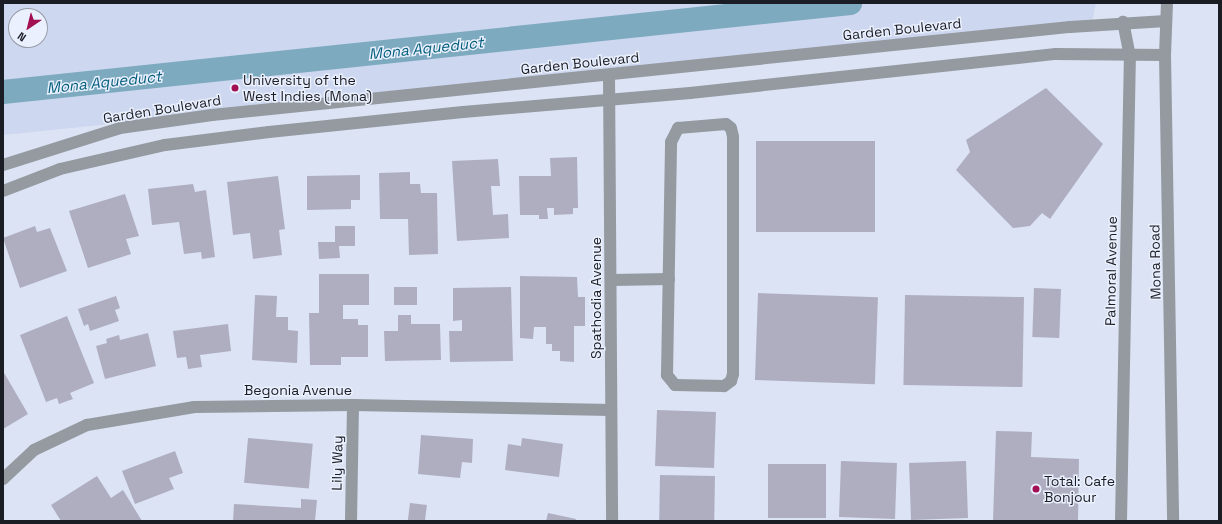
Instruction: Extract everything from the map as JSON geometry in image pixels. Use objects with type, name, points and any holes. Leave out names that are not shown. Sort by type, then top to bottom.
[{"type":"street","name":"Mona Road","points":[[1167,3],[1165,55],[1173,521]]},
{"type":"street","name":"Garden Boulevard","points":[[3,165],[120,128],[212,115],[1123,22],[1166,21]]},
{"type":"street","name":"Palmoral Avenue","points":[[1121,521],[1130,57],[1123,22]]},
{"type":"street","points":[[3,191],[60,169],[165,145],[463,112],[609,100],[1056,54],[1130,57],[1165,55]]},
{"type":"street","name":"Spathodia Avenue","points":[[609,75],[612,280],[612,521]]},
{"type":"street","points":[[726,124],[731,128],[733,137],[733,374],[731,381],[724,386],[675,385],[670,382],[667,375],[669,279],[673,134],[678,128],[726,124]]},
{"type":"street","points":[[612,280],[669,279]]},
{"type":"street","name":"Begonia Avenue","points":[[3,478],[34,450],[87,425],[194,407],[353,405],[611,410]]},
{"type":"street","name":"Lily Way","points":[[351,521],[353,405]]},
{"type":"shaded area","name":"University of the West Indies (Mona)","points":[[3,3],[1096,3],[1092,23],[3,135]]},
{"type":"building","points":[[1046,88],[1103,144],[1050,219],[1042,213],[1030,226],[1013,228],[956,170],[970,152],[966,140]]},
{"type":"building","points":[[756,141],[875,141],[875,232],[756,232]]},
{"type":"building","points":[[577,157],[578,208],[573,208],[573,214],[554,215],[554,208],[547,208],[548,219],[539,219],[539,215],[520,215],[519,176],[551,176],[550,158]]},
{"type":"building","points":[[498,159],[500,186],[491,186],[493,215],[508,214],[509,238],[457,241],[452,161]]},
{"type":"building","points":[[410,172],[410,184],[420,184],[421,193],[437,193],[438,254],[409,255],[408,219],[380,219],[379,173]]},
{"type":"building","points":[[360,175],[360,200],[351,200],[351,209],[307,210],[307,176]]},
{"type":"building","points":[[278,176],[285,229],[279,230],[282,255],[253,259],[250,233],[233,235],[227,182]]},
{"type":"building","points":[[193,184],[195,192],[206,190],[215,257],[202,259],[201,252],[184,254],[179,222],[152,225],[148,189]]},
{"type":"building","points":[[125,194],[139,236],[126,239],[131,254],[88,268],[69,211]]},
{"type":"building","points":[[35,226],[37,232],[50,228],[67,271],[20,288],[3,238]]},
{"type":"building","points":[[335,226],[355,226],[355,246],[339,246],[340,258],[319,259],[318,242],[335,242]]},
{"type":"building","points":[[319,274],[369,274],[369,305],[343,305],[343,319],[358,319],[358,325],[368,325],[368,357],[341,357],[341,365],[310,365],[309,313],[319,313]]},
{"type":"building","points":[[520,276],[577,277],[578,297],[585,297],[585,326],[574,326],[574,362],[560,361],[560,351],[552,351],[552,344],[546,344],[546,327],[534,327],[533,339],[520,338]]},
{"type":"building","points":[[394,287],[417,287],[417,305],[394,305]]},
{"type":"building","points":[[511,287],[513,361],[450,362],[449,331],[462,331],[462,320],[453,321],[453,288]]},
{"type":"building","points":[[1034,288],[1061,289],[1059,338],[1032,337]]},
{"type":"building","points":[[758,293],[878,297],[875,384],[755,380]]},
{"type":"building","points":[[255,295],[277,296],[276,317],[288,317],[288,330],[298,331],[297,363],[252,360]]},
{"type":"building","points":[[905,295],[1024,297],[1022,387],[903,385]]},
{"type":"building","points":[[116,296],[120,308],[115,310],[119,321],[90,331],[88,324],[84,326],[78,309]]},
{"type":"building","points":[[398,315],[411,315],[411,324],[440,324],[441,360],[385,361],[384,331],[398,331]]},
{"type":"building","points":[[67,316],[94,383],[70,393],[73,399],[59,404],[57,398],[46,402],[20,335]]},
{"type":"building","points":[[228,324],[231,351],[200,355],[202,367],[188,369],[186,357],[177,358],[173,331]]},
{"type":"building","points":[[148,333],[156,366],[105,379],[96,346],[107,343],[106,339],[119,335],[120,340]]},
{"type":"building","points":[[3,371],[28,414],[3,429]]},
{"type":"building","points":[[657,410],[716,412],[714,468],[655,466]]},
{"type":"building","name":"Total: Cafe Bonjour","points":[[996,431],[1032,432],[1031,457],[1079,459],[1078,521],[993,521]]},
{"type":"building","points":[[421,435],[473,439],[472,463],[462,462],[460,478],[418,474]]},
{"type":"building","points":[[248,438],[313,444],[309,488],[244,483]]},
{"type":"building","points":[[522,438],[563,444],[559,477],[505,470],[508,444],[521,446]]},
{"type":"building","points":[[175,451],[183,473],[169,478],[174,489],[135,504],[122,471]]},
{"type":"building","points":[[841,461],[897,463],[895,519],[839,517]]},
{"type":"building","points":[[966,461],[968,518],[911,520],[909,463]]},
{"type":"building","points":[[768,464],[826,464],[826,518],[768,518]]},
{"type":"building","points":[[660,475],[715,476],[714,521],[659,521]]},
{"type":"building","points":[[97,476],[111,498],[123,490],[142,521],[61,521],[51,505]]},
{"type":"building","points":[[301,499],[317,500],[315,521],[233,521],[234,504],[301,508]]},
{"type":"building","points":[[410,503],[427,505],[425,521],[408,521]]},
{"type":"building","points":[[548,513],[576,519],[575,521],[546,521]]},
{"type":"waterway","name":"Mona Aqueduct","points":[[3,92],[850,3]]},
{"type":"place","name":"University of the West Indies (Mona)","points":[[235,88]]},
{"type":"place","name":"Total: Cafe Bonjour","points":[[1036,489]]}]
